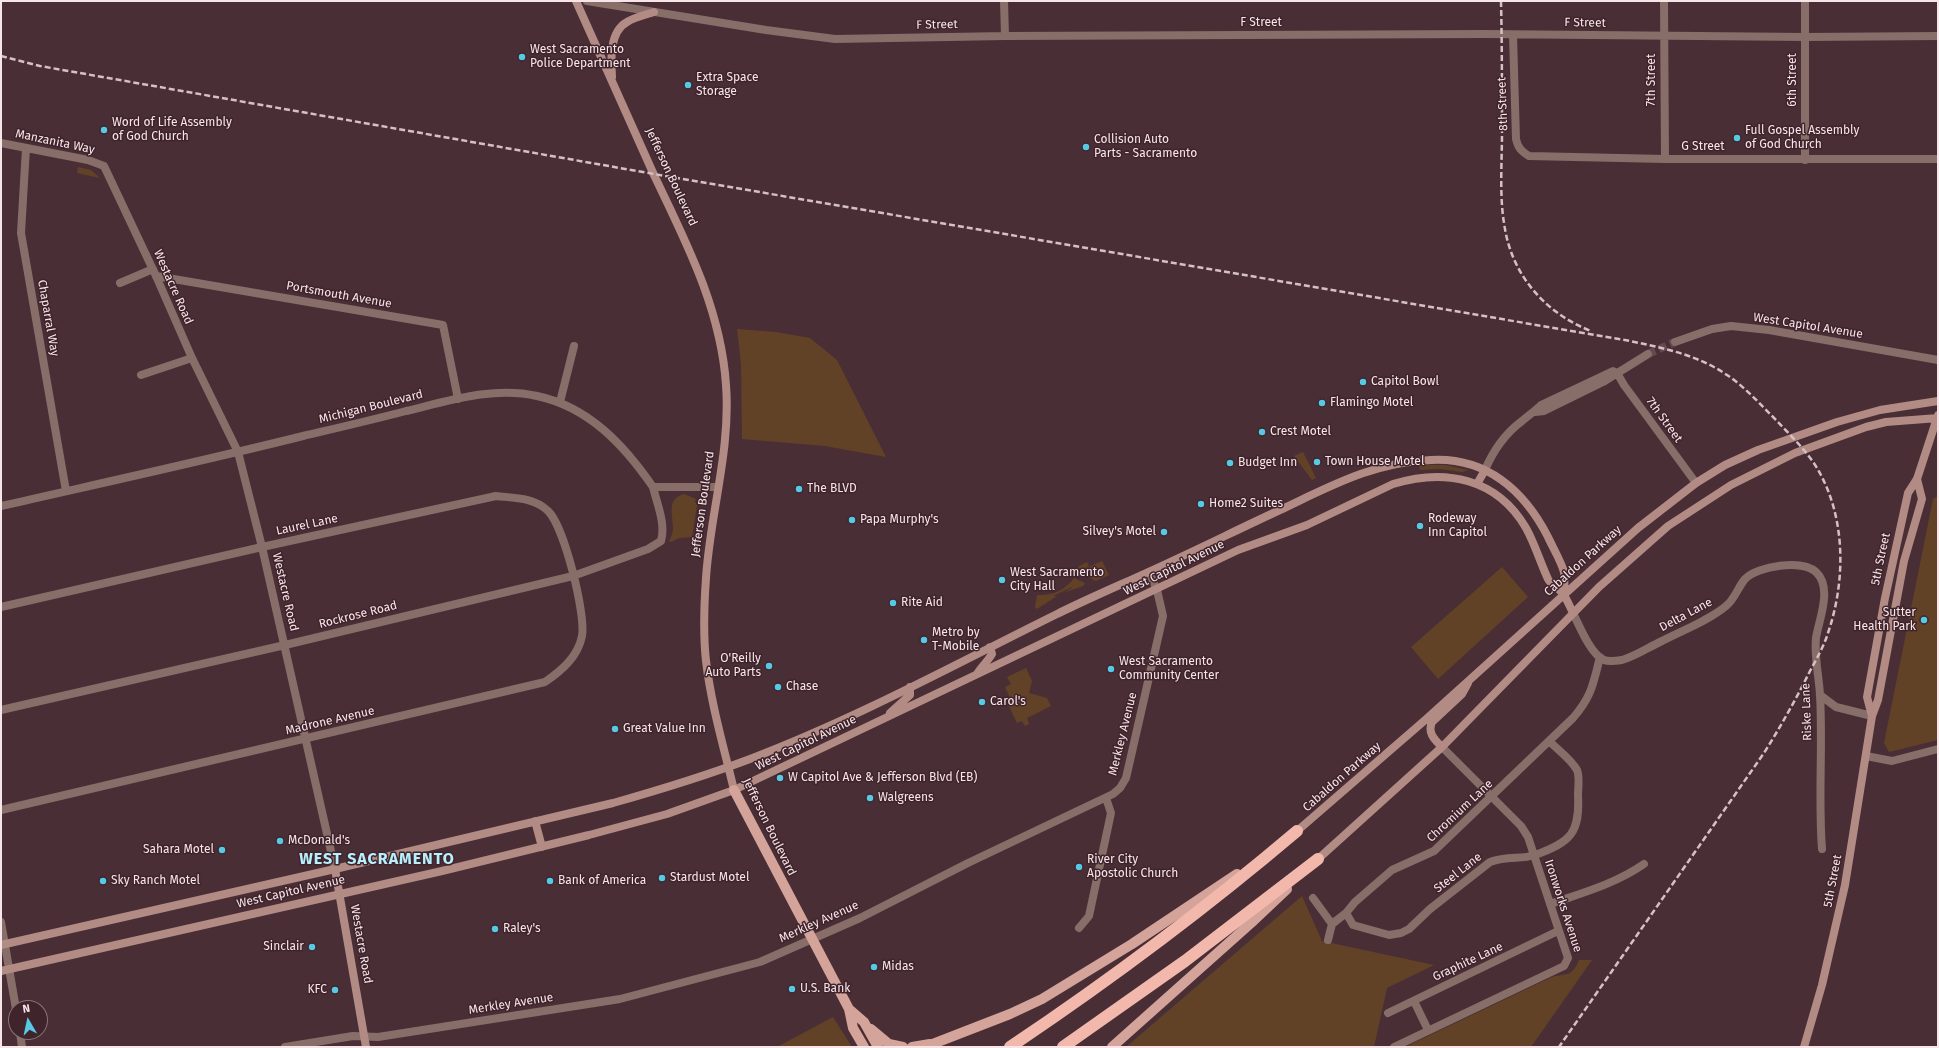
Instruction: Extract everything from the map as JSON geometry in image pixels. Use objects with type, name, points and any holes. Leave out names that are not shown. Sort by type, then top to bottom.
[{"type":"highway","points":[[1010,1047],[1171,934],[1226,891],[1297,831]]},
{"type":"highway","points":[[1063,1047],[1198,951],[1318,859]]},
{"type":"main road","name":"Jefferson Boulevard","points":[[576,1],[631,124],[690,249],[706,292],[718,335],[726,384],[726,416],[706,578],[704,637],[706,662],[734,790],[849,1010],[853,1028],[864,1047]]},
{"type":"main road","points":[[612,82],[611,56],[616,33],[620,27],[627,22],[654,12]]},
{"type":"main road","name":"Cabaldon Parkway","points":[[1297,831],[1470,679],[1638,528],[1696,483],[1726,465],[1758,450],[1837,422],[1880,410],[1938,401]]},
{"type":"main road","points":[[1112,1047],[1251,923],[1318,859],[1442,747],[1621,565],[1668,526],[1705,501],[1755,471],[1795,453],[1866,427],[1906,419],[1938,417]]},
{"type":"main road","name":"5th Street","points":[[1872,716],[1867,697],[1908,493],[1917,479],[1938,417]]},
{"type":"main road","name":"West Capitol Avenue","points":[[3,944],[335,869],[645,794],[728,766],[827,726],[910,687],[1059,613],[1323,489],[1371,469],[1406,462],[1434,460],[1456,462],[1486,470],[1512,487],[1534,512],[1564,572],[1564,594]]},
{"type":"main road","points":[[1477,484],[1486,470]]},
{"type":"main road","name":"West Capitol Avenue","points":[[5,970],[542,847],[635,824],[734,790],[976,674],[1157,590],[1238,550],[1307,525],[1393,484],[1432,476],[1459,478],[1477,484],[1501,500],[1518,516],[1526,529],[1549,581],[1564,594]]},
{"type":"main road","name":"5th Street","points":[[1804,1047],[1822,985],[1845,885],[1872,716],[1878,700],[1909,541],[1922,498],[1917,479]]},
{"type":"main road","points":[[1564,594],[1573,613]]},
{"type":"main road","points":[[976,674],[991,656],[992,654],[990,647]]},
{"type":"main road","points":[[1442,747],[1433,738],[1430,727],[1434,719],[1462,694],[1470,679]]},
{"type":"main road","points":[[883,719],[910,695],[910,687]]},
{"type":"main road","points":[[535,821],[542,847]]},
{"type":"main road","points":[[925,1047],[1016,1012],[1042,999],[1185,909],[1297,831]]},
{"type":"main road","name":"Westacre Road","points":[[335,869],[366,1047]]},
{"type":"main road","name":"Jefferson Boulevard","points":[[849,1010],[864,1022],[878,1047]]},
{"type":"main road","points":[[864,1022],[889,1044],[903,1047]]},
{"type":"main road","points":[[912,1047],[940,1041]]},
{"type":"street","name":"F Street","points":[[587,1],[766,30],[835,39],[1005,36],[1513,34],[1805,37],[1938,36]]},
{"type":"street","points":[[1004,1],[1005,36]]},
{"type":"street","name":"7th Street","points":[[1664,1],[1665,159]]},
{"type":"street","name":"6th Street","points":[[1805,1],[1805,160]]},
{"type":"street","name":"8th Street","points":[[1513,34],[1516,139],[1522,152],[1529,156],[1540,157]]},
{"type":"street","name":"Manzanita Way","points":[[1,143],[88,160],[104,166]]},
{"type":"street","name":"Chaparral Way","points":[[26,148],[21,233],[66,491]]},
{"type":"street","name":"G Street","points":[[1540,157],[1805,160],[1938,159]]},
{"type":"street","name":"Westacre Road","points":[[104,166],[154,272],[192,358],[238,452],[307,739],[335,869]]},
{"type":"street","points":[[120,283],[154,272]]},
{"type":"street","name":"Portsmouth Avenue","points":[[154,272],[443,325],[458,399]]},
{"type":"street","name":"West Capitol Avenue","points":[[1675,342],[1712,329],[1731,326],[1769,330],[1938,360]]},
{"type":"street","points":[[560,402],[574,346]]},
{"type":"street","points":[[1486,470],[1490,460],[1511,430],[1535,412],[1544,411],[1648,354]]},
{"type":"street","points":[[141,375],[192,358]]},
{"type":"street","name":"7th Street","points":[[1615,372],[1696,483]]},
{"type":"street","name":"Michigan Boulevard","points":[[1,506],[238,452],[458,399],[511,392],[536,395],[560,402],[589,418],[616,439],[635,461],[653,487]]},
{"type":"street","points":[[653,487],[718,487]]},
{"type":"street","name":"Rockrose Road","points":[[1,710],[284,645],[573,576],[648,549],[661,541],[663,533],[662,524],[653,487]]},
{"type":"street","name":"Laurel Lane","points":[[1,607],[262,547],[496,496],[526,499],[548,511],[560,532],[573,576]]},
{"type":"street","name":"Delta Lane","points":[[1600,658],[1615,661],[1623,659],[1712,616],[1727,606],[1734,598],[1744,580],[1760,570],[1774,567],[1799,566],[1810,568],[1820,576]]},
{"type":"street","name":"Merkley Avenue","points":[[285,1047],[353,1036],[378,1037],[620,999],[760,962],[860,918],[961,866],[1117,792],[1126,778],[1162,616],[1157,590],[1149,572]]},
{"type":"street","name":"Madrone Avenue","points":[[1,810],[544,682],[568,664],[577,650],[582,636],[582,613],[573,576]]},
{"type":"street","name":"Riske Lane","points":[[1820,576],[1824,592],[1816,649],[1820,695],[1819,800],[1822,849]]},
{"type":"street","points":[[1573,613],[1595,654],[1600,658]]},
{"type":"street","name":"Chromium Lane","points":[[1332,924],[1392,870],[1434,851],[1573,718],[1589,697],[1600,658]]},
{"type":"street","points":[[1820,695],[1836,707],[1872,716]]},
{"type":"street","name":"Steel Lane","points":[[1346,913],[1353,925],[1389,935],[1401,933],[1409,929],[1430,909],[1490,862],[1501,858],[1534,856],[1563,842],[1573,832],[1579,810],[1578,772],[1574,765],[1549,741]]},
{"type":"street","name":"Ironworks Avenue","points":[[1394,1047],[1564,966],[1567,963],[1568,956],[1558,931],[1528,837],[1521,826],[1442,747]]},
{"type":"street","points":[[1866,756],[1892,761],[1938,749]]},
{"type":"street","points":[[1079,928],[1089,916],[1111,813],[1106,798]]},
{"type":"street","points":[[1550,904],[1614,881],[1629,874],[1644,864]]},
{"type":"street","points":[[1313,898],[1332,924],[1328,940]]},
{"type":"street","points":[[1,922],[5,970],[13,1000]]},
{"type":"street","name":"Graphite Lane","points":[[1388,1013],[1558,931]]},
{"type":"street","points":[[1414,1001],[1428,1030]]},
{"type":"shaded area","points":[[78,167],[91,170],[100,178],[77,173]]},
{"type":"shaded area","points":[[737,329],[776,332],[810,338],[837,360],[886,457],[825,446],[742,439],[741,364]]},
{"type":"shaded area","points":[[1303,452],[1316,478],[1312,480],[1294,456]]},
{"type":"shaded area","points":[[1419,465],[1445,465],[1468,470],[1462,472],[1440,469],[1420,470]]},
{"type":"shaded area","points":[[684,494],[696,499],[695,501],[697,505],[692,537],[679,538],[671,542],[669,541],[673,530],[673,503],[678,496]]},
{"type":"shaded area","name":"Sutter Health Park","points":[[1938,496],[1938,740],[1889,752],[1884,743],[1933,499]]},
{"type":"shaded area","points":[[1102,561],[1109,575],[1096,581],[1077,572],[1079,566],[1087,562],[1089,567]]},
{"type":"shaded area","points":[[1502,567],[1528,597],[1438,679],[1411,647]]},
{"type":"shaded area","points":[[1074,578],[1085,583],[1083,586],[1063,593],[1072,587],[1053,596],[1057,596],[1037,609],[1035,607],[1037,595],[1053,593],[1063,589]]},
{"type":"shaded area","points":[[1026,668],[1032,681],[1029,693],[1047,698],[1051,706],[1027,718],[1029,724],[1025,726],[1022,721],[1017,723],[1007,702],[1011,700],[1005,687],[1011,684],[1007,677]]},
{"type":"shaded area","points":[[1302,896],[1322,941],[1434,965],[1387,988],[1374,1047],[1126,1047]]},
{"type":"shaded area","points":[[1579,960],[1592,960],[1531,1047],[1405,1047],[1552,977],[1571,972]]},
{"type":"shaded area","points":[[833,1017],[852,1047],[777,1047]]},
{"type":"tunnel","points":[[1648,354],[1675,342]]},
{"type":"railway","points":[[1501,1],[1501,193],[1503,217],[1509,246],[1524,278],[1534,292],[1560,315],[1591,331]]},
{"type":"railway","points":[[1,56],[40,66],[654,174],[1630,341],[1680,353],[1716,368],[1740,385],[1798,443],[1817,468],[1827,487],[1838,528],[1840,549],[1838,592],[1834,613],[1820,652],[1764,753],[1559,1047]]},
{"type":"place","name":"West Sacramento Police Department","points":[[522,57]]},
{"type":"place","name":"Extra Space Storage","points":[[688,85]]},
{"type":"place","name":"Word of Life Assembly of God Church","points":[[104,130]]},
{"type":"place","name":"Full Gospel Assembly of God Church","points":[[1737,138]]},
{"type":"place","name":"Collision Auto Parts - Sacramento","points":[[1086,147]]},
{"type":"place","name":"Capitol Bowl","points":[[1363,382]]},
{"type":"place","name":"Flamingo Motel","points":[[1322,403]]},
{"type":"place","name":"Crest Motel","points":[[1262,432]]},
{"type":"place","name":"Town House Motel","points":[[1317,462]]},
{"type":"place","name":"Budget Inn","points":[[1230,463]]},
{"type":"place","name":"The BLVD","points":[[799,489]]},
{"type":"place","name":"Home2 Suites","points":[[1201,504]]},
{"type":"place","name":"Papa Murphy's","points":[[852,520]]},
{"type":"place","name":"Rodeway Inn Capitol","points":[[1420,526]]},
{"type":"place","name":"Silvey's Motel","points":[[1164,532]]},
{"type":"place","name":"West Sacramento City Hall","points":[[1002,580]]},
{"type":"place","name":"Rite Aid","points":[[893,603]]},
{"type":"place","name":"Sutter Health Park","points":[[1924,620]]},
{"type":"place","name":"Metro by T-Mobile","points":[[924,640]]},
{"type":"place","name":"O'Reilly Auto Parts","points":[[769,666]]},
{"type":"place","name":"West Sacramento Community Center","points":[[1111,669]]},
{"type":"place","name":"Chase","points":[[778,687]]},
{"type":"place","name":"Carol's","points":[[982,702]]},
{"type":"place","name":"Great Value Inn","points":[[615,729]]},
{"type":"place","name":"W Capitol Ave & Jefferson Blvd (EB)","points":[[780,778]]},
{"type":"place","name":"Walgreens","points":[[870,798]]},
{"type":"place","name":"McDonald's","points":[[280,841]]},
{"type":"place","name":"Sahara Motel","points":[[222,850]]},
{"type":"place","name":"River City Apostolic Church","points":[[1079,867]]},
{"type":"place","name":"Stardust Motel","points":[[662,878]]},
{"type":"place","name":"Sky Ranch Motel","points":[[103,881]]},
{"type":"place","name":"Bank of America","points":[[550,881]]},
{"type":"place","name":"Raley's","points":[[495,929]]},
{"type":"place","name":"Sinclair","points":[[312,947]]},
{"type":"place","name":"Midas","points":[[874,967]]},
{"type":"place","name":"U.S. Bank","points":[[792,989]]},
{"type":"place","name":"KFC","points":[[335,990]]},
{"type":"district","name":"WEST SACRAMENTO","points":[[377,860]]}]
